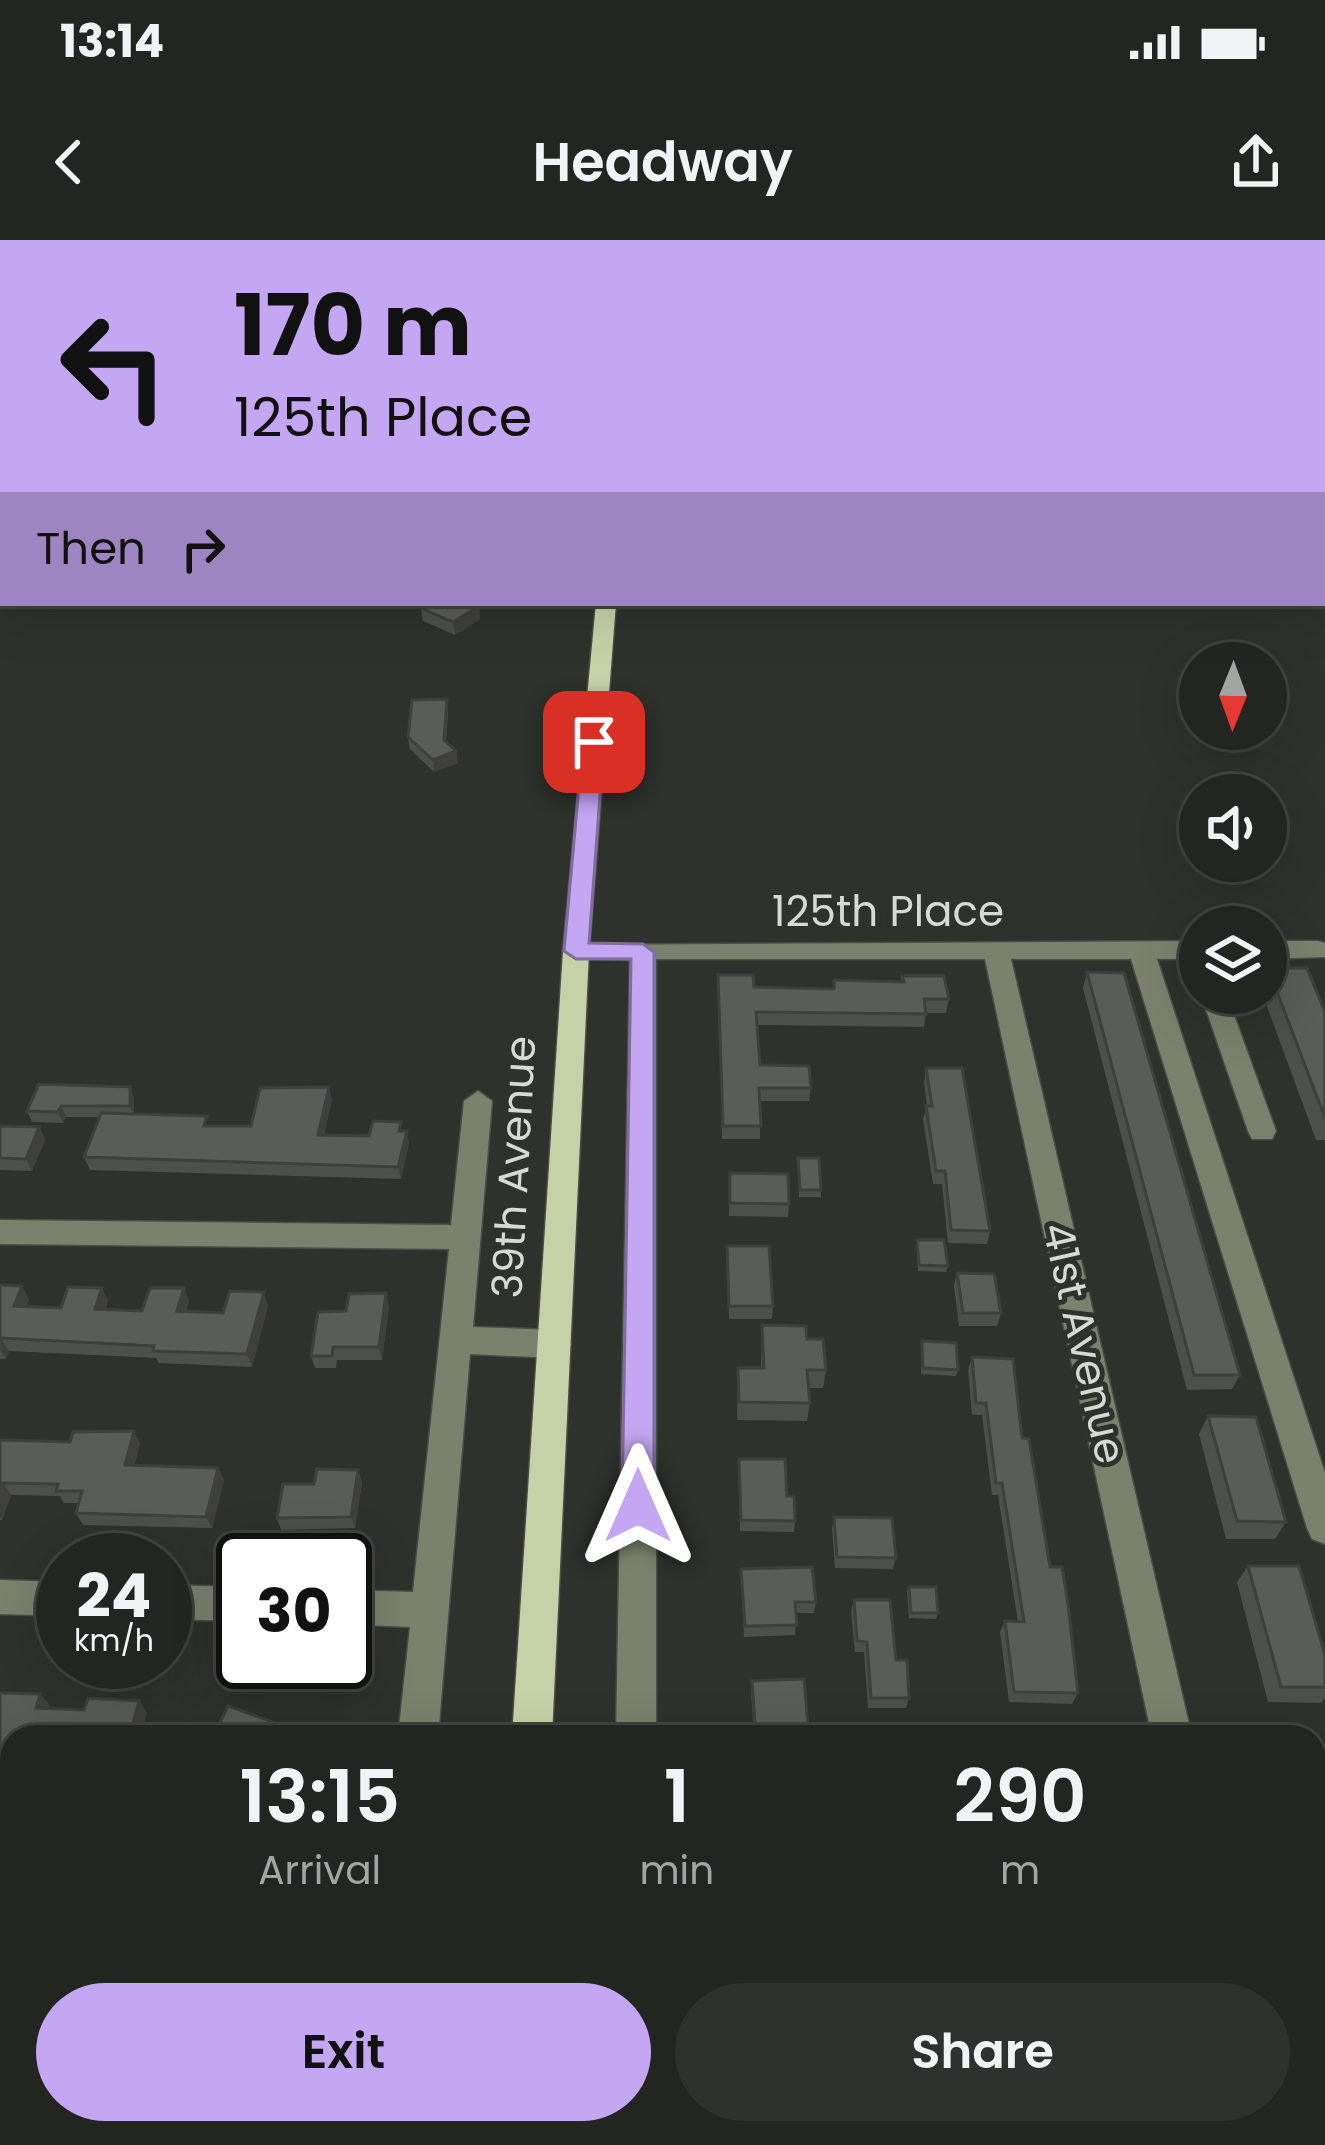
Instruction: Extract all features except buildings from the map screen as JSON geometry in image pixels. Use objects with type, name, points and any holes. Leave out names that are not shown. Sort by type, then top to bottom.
[{"type":"main road","name":"39th Avenue","points":[[533,1725],[576,951],[606,606]]},
{"type":"street","name":"41st Avenue","points":[[996,950],[1169,1725]]},
{"type":"street","points":[[1141,950],[1325,1528]]},
{"type":"street","points":[[1287,950],[1318,950]]},
{"type":"street","name":"125th Place","points":[[576,951],[1179,951]]},
{"type":"street","points":[[636,1725],[643,952]]},
{"type":"street","points":[[1220,1014],[1262,1131]]},
{"type":"street","name":"39th Avenue","points":[[419,1725],[478,1101]]},
{"type":"street","points":[[0,1232],[464,1237]]},
{"type":"street","points":[[455,1340],[555,1344]]},
{"type":"street","points":[[0,1597],[36,1598]]},
{"type":"street","points":[[372,1608],[431,1610]]},
{"type":"route","points":[[594,742],[576,951],[643,952],[638,1506]]}]
